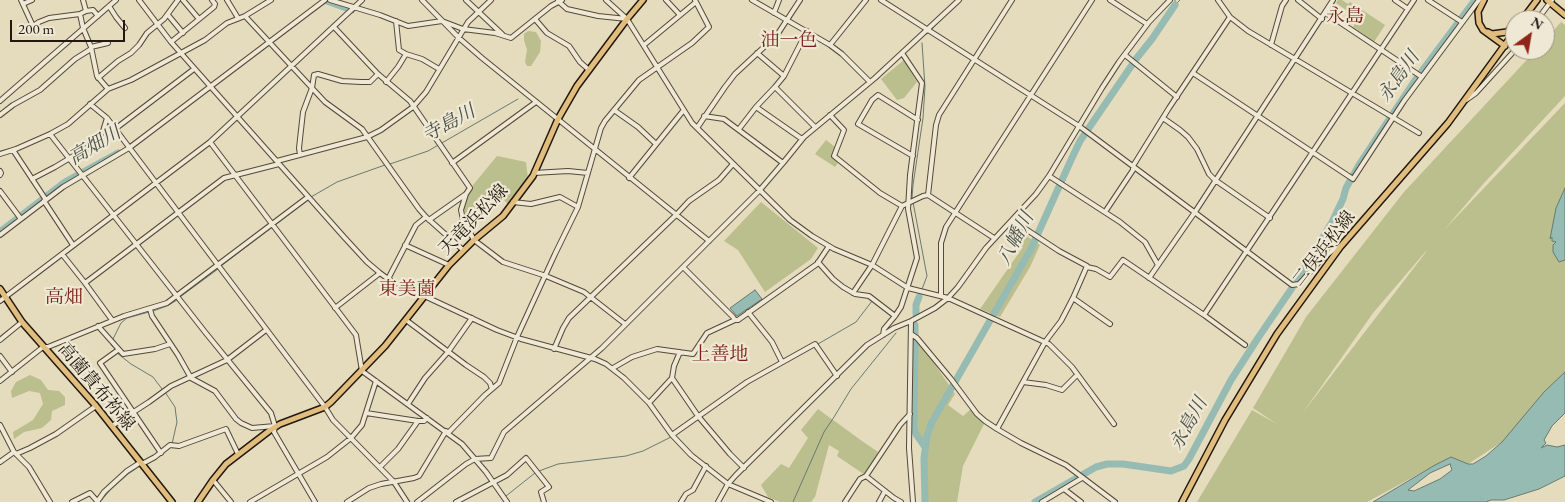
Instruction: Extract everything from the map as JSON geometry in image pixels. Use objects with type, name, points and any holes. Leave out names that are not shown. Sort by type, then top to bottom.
[{"type":"main road","name":"天竜浜松線","points":[[198,502],[226,464],[275,426],[325,407],[332,402],[362,371],[406,320],[449,265],[474,240],[503,216],[534,173],[567,101],[627,19],[644,0]]},
{"type":"main road","points":[[1484,0],[1478,12],[1479,23],[1483,30],[1505,46]]},
{"type":"main road","points":[[1530,10],[1538,0]]},
{"type":"main road","points":[[1551,2],[1565,15]]},
{"type":"main road","points":[[1483,30],[1492,34],[1505,33]]},
{"type":"main road","name":"二俣浜松線","points":[[1182,502],[1225,420],[1278,334],[1341,246],[1435,140],[1505,46]]},
{"type":"main road","name":"高薗貴布祢線","points":[[0,288],[22,322],[96,406],[172,502]]},
{"type":"street","points":[[32,0],[22,2],[33,26],[49,18],[80,14],[86,11],[93,10],[98,16]]},
{"type":"street","points":[[83,0],[86,11]]},
{"type":"street","points":[[0,101],[116,0]]},
{"type":"street","points":[[139,0],[156,24],[194,69],[349,244],[380,273],[388,279],[517,337],[591,358],[612,368],[649,404],[691,455],[728,484],[771,502]]},
{"type":"street","points":[[98,78],[131,53],[147,33],[168,15],[178,0]]},
{"type":"street","points":[[183,0],[199,19]]},
{"type":"street","points":[[171,42],[215,6],[212,0]]},
{"type":"street","points":[[227,0],[238,18]]},
{"type":"street","points":[[0,154],[50,134],[68,124],[108,89],[131,80],[205,40],[227,23],[246,16],[271,0]]},
{"type":"street","points":[[0,234],[20,217],[81,174],[129,147],[325,0]]},
{"type":"street","points":[[330,0],[408,26],[442,21],[463,29],[494,33],[512,38],[559,0],[567,9],[598,16],[627,19]]},
{"type":"street","points":[[0,301],[210,142],[362,0]]},
{"type":"street","points":[[422,0],[459,38],[629,178],[709,241]]},
{"type":"street","points":[[466,0],[504,36]]},
{"type":"street","points":[[85,283],[224,178],[368,137],[381,130],[413,106],[424,95],[463,29],[490,0]]},
{"type":"street","points":[[606,0],[627,19],[683,111],[696,128],[790,220],[829,246],[872,265],[908,288],[948,298],[1049,344],[1072,367],[1114,424]]},
{"type":"street","points":[[666,0],[680,15]]},
{"type":"street","points":[[752,0],[830,45],[842,54],[870,82]]},
{"type":"street","points":[[774,13],[779,0]]},
{"type":"street","points":[[696,128],[735,74],[777,35],[800,0]]},
{"type":"street","points":[[830,45],[866,0]]},
{"type":"street","points":[[881,0],[1081,128],[1292,285],[1296,285],[1333,250],[1341,246]]},
{"type":"street","points":[[417,502],[475,459],[492,458],[504,432],[591,358],[759,190],[802,139],[870,82],[959,0]]},
{"type":"street","points":[[928,195],[936,125],[939,115],[1012,0]]},
{"type":"street","points":[[940,296],[941,243],[946,227],[1092,0]]},
{"type":"street","points":[[1110,0],[1147,24]]},
{"type":"street","points":[[718,502],[728,484],[867,345],[935,308],[958,287],[994,238],[1036,194],[1050,176],[1081,128],[1102,88],[1147,24],[1170,0]]},
{"type":"street","points":[[1218,0],[1230,17],[1248,31],[1419,134]]},
{"type":"street","points":[[1271,45],[1282,6],[1286,0]]},
{"type":"street","points":[[1298,0],[1322,19]]},
{"type":"street","points":[[1149,278],[1195,212],[1333,0]]},
{"type":"street","points":[[1395,0],[1408,9]]},
{"type":"street","points":[[1204,316],[1414,0]]},
{"type":"street","points":[[1428,0],[1461,22]]},
{"type":"street","points":[[1193,73],[1352,178],[1421,76],[1479,0]]},
{"type":"street","points":[[348,502],[369,488],[419,476],[447,432],[500,383],[517,337],[578,207],[601,128],[639,80],[692,43],[709,27],[696,1],[644,45]]},
{"type":"street","points":[[109,6],[125,28]]},
{"type":"street","points":[[1326,13],[1421,76]]},
{"type":"street","points":[[80,14],[98,78],[108,89]]},
{"type":"street","points":[[168,15],[183,33]]},
{"type":"street","points":[[246,16],[325,102],[362,130],[427,218],[463,250]]},
{"type":"street","points":[[1105,212],[1133,170],[1132,166],[1230,17]]},
{"type":"street","points":[[535,19],[547,33],[569,46],[580,62],[589,70]]},
{"type":"street","points":[[396,21],[399,50],[422,59],[439,69]]},
{"type":"street","points":[[334,26],[386,82],[410,100],[470,188],[461,210],[463,220],[474,240],[502,262],[575,287],[591,296],[625,324]]},
{"type":"street","points":[[739,130],[756,107],[784,76],[807,32]]},
{"type":"street","points":[[0,115],[44,87],[75,59],[91,48],[108,43]]},
{"type":"street","points":[[757,53],[784,76]]},
{"type":"street","points":[[883,335],[884,329],[901,307],[917,258],[908,209],[911,202],[913,156],[922,83],[902,53]]},
{"type":"street","points":[[386,82],[406,54]]},
{"type":"street","points":[[1125,55],[1177,97]]},
{"type":"street","points":[[1466,100],[1476,93],[1506,60]]},
{"type":"street","points":[[115,129],[194,69]]},
{"type":"street","points":[[300,155],[303,112],[315,74],[350,82],[370,82],[378,74]]},
{"type":"street","points":[[775,87],[815,127]]},
{"type":"street","points":[[913,156],[858,124],[872,100],[878,96],[918,120]]},
{"type":"street","points":[[452,163],[536,102]]},
{"type":"street","points":[[90,104],[107,118],[333,420],[394,482],[407,502]]},
{"type":"street","points":[[756,107],[802,139]]},
{"type":"street","points":[[614,110],[638,127],[656,144]]},
{"type":"street","points":[[629,178],[683,111]]},
{"type":"street","points":[[830,115],[844,130],[834,156],[880,193],[902,206]]},
{"type":"street","points":[[704,116],[724,119],[783,163]]},
{"type":"street","points":[[32,179],[97,142],[107,118]]},
{"type":"street","points":[[1163,118],[1188,137],[1197,149],[1209,174],[1215,180],[1270,218]]},
{"type":"street","points":[[50,134],[227,360],[271,413],[275,426],[274,432],[315,502]]},
{"type":"street","points":[[210,142],[356,335],[362,371],[462,444],[506,501]]},
{"type":"street","points":[[13,150],[73,245]]},
{"type":"street","points":[[554,349],[569,318],[689,201],[719,180],[733,164]]},
{"type":"street","points":[[0,171],[0,175]]},
{"type":"street","points":[[534,173],[568,171],[588,173]]},
{"type":"street","points":[[1050,176],[1105,212],[1145,242],[1158,264]]},
{"type":"street","points":[[0,190],[20,217]]},
{"type":"street","points":[[388,279],[416,225],[466,194]]},
{"type":"street","points":[[853,294],[872,265],[902,206],[924,196],[928,195],[994,238]]},
{"type":"street","points":[[0,381],[44,347],[112,320],[150,310],[167,303],[308,197]]},
{"type":"street","points":[[514,202],[531,204],[560,198],[578,207]]},
{"type":"street","points":[[1012,220],[1059,251],[1087,267],[1096,269],[1110,277],[1123,260],[1245,345]]},
{"type":"street","points":[[405,245],[449,265]]},
{"type":"street","points":[[612,368],[632,357],[657,349],[693,354],[707,333],[748,312],[818,262],[829,246]]},
{"type":"street","points":[[62,254],[112,320]]},
{"type":"street","points":[[818,262],[833,279],[853,294],[869,296],[895,316]]},
{"type":"street","points":[[683,267],[735,320]]},
{"type":"street","points":[[997,429],[1045,342],[1061,321],[1087,267]]},
{"type":"street","points":[[335,308],[380,273]]},
{"type":"street","points":[[1073,298],[1110,324]]},
{"type":"street","points":[[150,310],[190,377],[215,391],[241,423],[252,428],[275,426]]},
{"type":"street","points":[[748,312],[772,342],[782,362]]},
{"type":"street","points":[[408,404],[425,378],[448,352],[472,318]]},
{"type":"street","points":[[406,320],[484,377],[490,383],[492,389]]},
{"type":"street","points":[[911,321],[914,336],[909,448],[912,502]]},
{"type":"street","points":[[0,340],[22,322]]},
{"type":"street","points":[[98,326],[117,351],[123,354],[154,349],[170,344]]},
{"type":"street","points":[[112,426],[164,391],[227,360],[266,330]]},
{"type":"street","points":[[914,336],[952,379],[977,414],[985,421],[1021,443],[1066,465],[1115,502]]},
{"type":"street","points":[[672,434],[746,382],[816,345],[837,376]]},
{"type":"street","points":[[117,351],[100,363],[161,453]]},
{"type":"street","points":[[649,404],[672,378],[674,366],[680,352]]},
{"type":"street","points":[[0,356],[12,372]]},
{"type":"street","points":[[1023,382],[1046,385],[1062,390],[1077,375]]},
{"type":"street","points":[[672,378],[698,416],[744,468]]},
{"type":"street","points":[[250,502],[326,457],[350,438],[362,425],[376,381]]},
{"type":"street","points":[[0,462],[56,434],[96,406]]},
{"type":"street","points":[[366,413],[418,421],[424,421],[427,418]]},
{"type":"street","points":[[845,502],[860,479],[866,476],[900,425],[910,414]]},
{"type":"street","points":[[380,467],[398,449],[418,421]]},
{"type":"street","points":[[0,425],[15,453],[29,467],[48,502]]},
{"type":"street","points":[[72,502],[90,493],[97,502],[104,492],[127,471],[171,446],[179,446],[226,429],[238,454]]},
{"type":"street","points":[[456,502],[506,475],[526,458],[549,487],[540,494],[544,502]]},
{"type":"street","points":[[681,502],[686,494],[693,490],[706,466]]},
{"type":"street","points":[[866,476],[901,502]]},
{"type":"street","points":[[1042,502],[1081,476]]},
{"type":"street","points":[[213,480],[231,502]]},
{"type":"street","points":[[1064,489],[1081,502]]},
{"type":"street","points":[[879,502],[885,491]]},
{"type":"street","points":[[757,502],[759,497]]},
{"type":"green space","points":[[1338,0],[1348,4],[1350,2],[1385,25],[1374,42],[1353,27],[1358,18],[1336,3]]},
{"type":"green space","points":[[1561,22],[1565,25],[1565,96],[1484,183],[1444,230],[1565,103],[1565,377],[1502,442],[1468,464],[1443,461],[1367,502],[1197,502],[1252,410],[1277,424],[1253,408],[1306,317],[1404,192],[1527,60],[1555,60],[1555,29]],"holes":[[[1426,251],[1426,252],[1302,414],[1373,313]]]},
{"type":"green space","points":[[528,31],[536,32],[541,41],[540,52],[531,66],[527,66],[525,62],[527,50],[524,34]]},
{"type":"green space","points":[[904,60],[917,82],[904,98],[897,100],[881,79]]},
{"type":"green space","points":[[826,140],[835,147],[832,157],[838,163],[835,167],[815,154]]},
{"type":"green space","points":[[497,156],[526,162],[528,179],[508,204],[496,192],[488,194],[470,216],[465,214],[463,207],[473,185]]},
{"type":"green space","points":[[761,202],[818,248],[811,259],[765,292],[738,250],[724,241]]},
{"type":"green space","points":[[1022,233],[1040,245],[1030,267],[1000,317],[980,309],[1023,247],[1017,242]]},
{"type":"green space","points":[[917,338],[955,394],[948,405],[963,416],[972,408],[984,424],[963,466],[957,502],[928,502],[927,465],[916,429]]},
{"type":"green space","points":[[30,375],[41,380],[48,390],[59,391],[65,397],[65,405],[52,411],[51,420],[42,428],[24,432],[14,439],[13,432],[33,420],[43,404],[40,393],[29,391],[12,398],[11,391],[16,382]]},
{"type":"green space","points":[[818,409],[878,452],[865,475],[837,456],[839,451],[829,445],[815,497],[811,502],[780,502],[768,497],[761,485],[781,464],[789,468],[808,438],[801,430]]},
{"type":"water","points":[[1565,188],[1565,260],[1559,262],[1553,252],[1553,245],[1556,242],[1552,241],[1552,237],[1550,239],[1556,208]]},
{"type":"water","points":[[755,290],[762,299],[737,316],[730,308]]},
{"type":"water","points":[[1565,372],[1565,413],[1552,426],[1544,440],[1546,443],[1541,448],[1547,445],[1557,447],[1565,445],[1565,476],[1539,489],[1504,500],[1486,502],[1373,502],[1451,457],[1468,464],[1473,464],[1486,456],[1502,442],[1544,392]],"holes":[[[1450,464],[1452,470],[1440,479],[1414,491],[1408,490],[1430,473]]]},
{"type":"waterway","name":"八幡川","points":[[1175,0],[1175,5],[1180,0]]},
{"type":"waterway","name":"永島川","points":[[1297,281],[1332,222],[1346,188],[1359,165],[1416,79],[1475,0]]},
{"type":"waterway","name":"高畑川","points":[[327,1],[349,9]]},
{"type":"waterway","name":"八幡川","points":[[925,502],[924,458],[927,436],[932,422],[1031,249],[1080,141],[1175,5]]},
{"type":"waterway","points":[[932,29],[937,24]]},
{"type":"waterway","points":[[912,198],[923,118],[925,87],[922,43]]},
{"type":"waterway","name":"寺島川","points":[[390,164],[428,151],[518,99]]},
{"type":"waterway","name":"高畑川","points":[[0,232],[65,182],[118,153]]},
{"type":"waterway","name":"寺島川","points":[[311,197],[337,182],[385,165]]},
{"type":"waterway","name":"寺島川","points":[[221,266],[308,200]]},
{"type":"waterway","points":[[913,202],[927,276],[919,297]]},
{"type":"waterway","name":"寺島川","points":[[180,297],[218,269]]},
{"type":"waterway","name":"永島川","points":[[1035,502],[1096,467],[1107,464],[1123,464],[1171,471],[1184,466],[1231,380],[1292,288]]},
{"type":"waterway","points":[[916,314],[916,305],[919,297]]},
{"type":"waterway","name":"寺島川","points":[[153,311],[177,300]]},
{"type":"waterway","points":[[818,344],[856,322],[872,301]]},
{"type":"waterway","name":"寺島川","points":[[113,339],[121,323],[127,318],[149,312]]},
{"type":"waterway","points":[[915,325],[914,428],[925,447]]},
{"type":"waterway","points":[[793,502],[824,432],[851,389],[896,333]]},
{"type":"waterway","name":"寺島川","points":[[111,343],[115,349]]},
{"type":"waterway","name":"寺島川","points":[[117,353],[153,377],[162,389]]},
{"type":"waterway","name":"寺島川","points":[[165,392],[175,407],[177,422],[172,444]]},
{"type":"waterway","points":[[539,471],[558,464],[626,456],[643,451],[671,437]]},
{"type":"waterway","name":"寺島川","points":[[159,456],[170,448]]},
{"type":"waterway","name":"寺島川","points":[[100,502],[111,489],[140,466]]},
{"type":"waterway","points":[[506,496],[535,473]]},
{"type":"district","name":"永島","points":[[1345,17]]},
{"type":"district","name":"油一色","points":[[789,41]]},
{"type":"district","name":"東美薗","points":[[407,290]]},
{"type":"district","name":"高畑","points":[[64,298]]},
{"type":"district","name":"上善地","points":[[720,355]]}]
